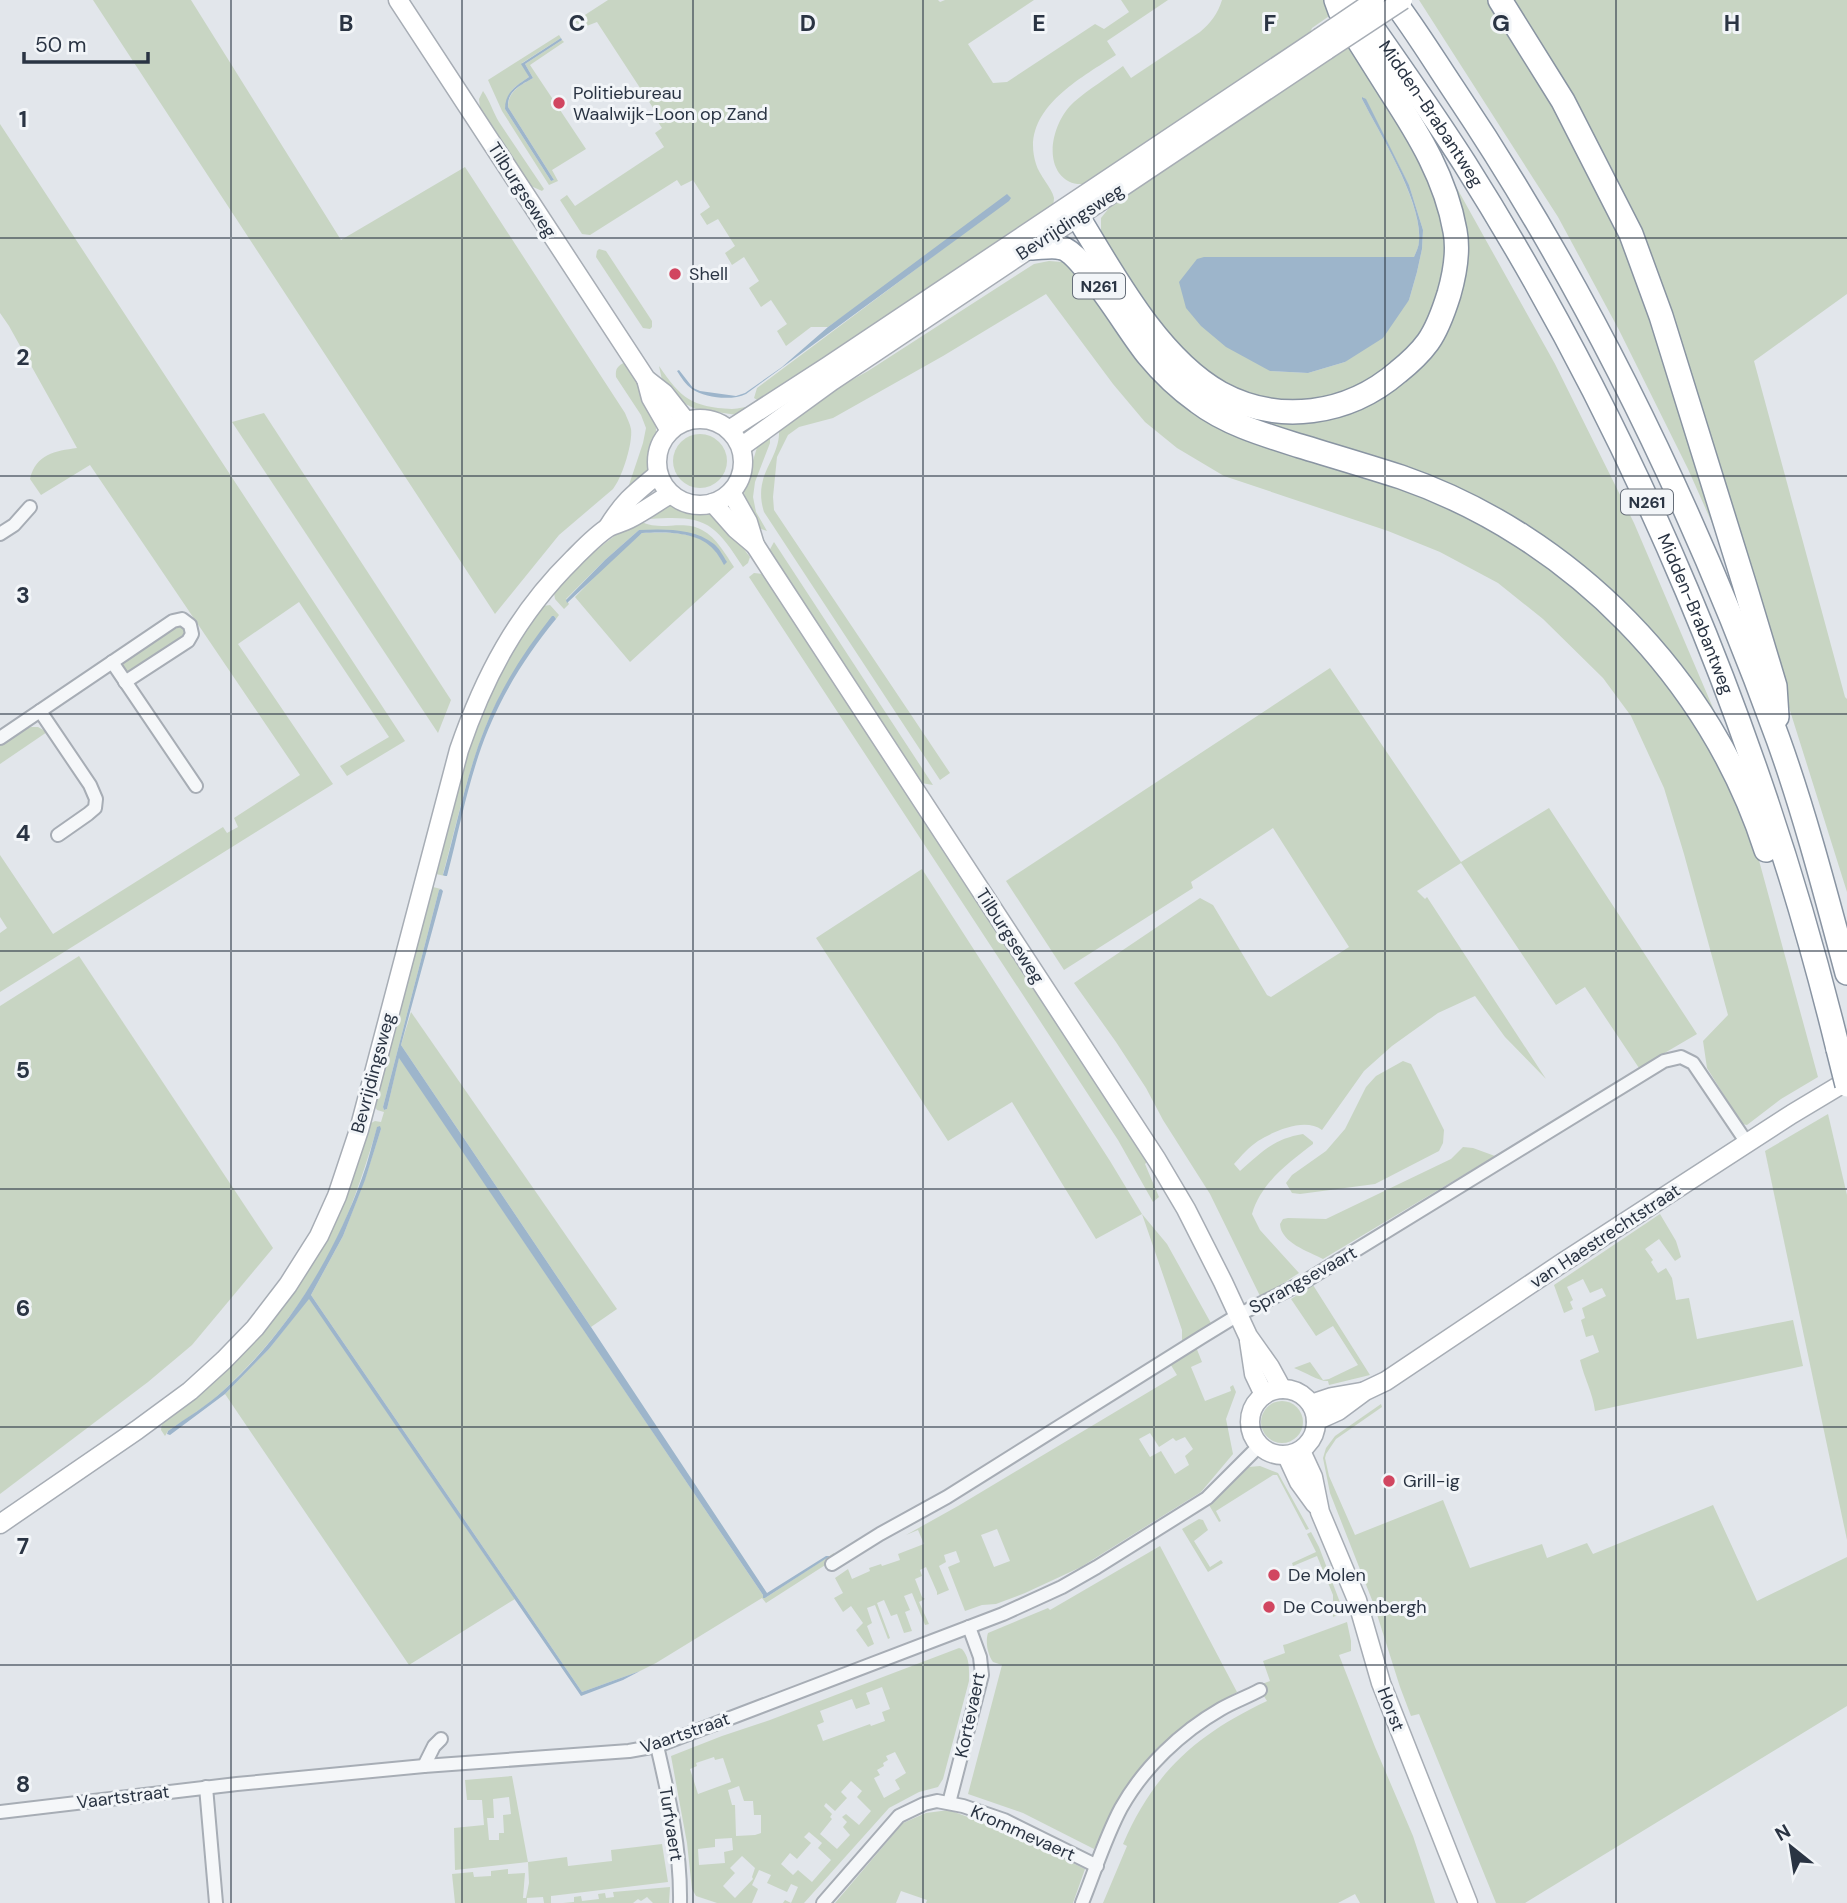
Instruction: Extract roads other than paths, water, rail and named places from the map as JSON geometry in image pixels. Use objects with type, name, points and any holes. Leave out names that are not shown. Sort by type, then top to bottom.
[{"type":"highway","name":"N261","points":[[1078,217],[1121,288],[1165,346],[1193,373],[1220,393],[1268,410],[1301,412],[1327,409],[1355,401],[1383,385],[1407,365],[1428,342],[1444,312],[1456,259],[1455,232],[1442,182],[1429,155],[1340,11],[1336,0]]},
{"type":"highway","name":"Midden-Brabantweg","points":[[1353,0],[1465,164],[1537,286],[1648,503],[1683,580],[1753,762],[1792,881],[1847,1083]]},
{"type":"highway","name":"Midden-Brabantweg","points":[[1393,0],[1495,151],[1602,338],[1654,444],[1707,560],[1778,741],[1825,890],[1847,973]]},
{"type":"highway","name":"N261","points":[[1500,0],[1563,102],[1630,233],[1661,316],[1775,686],[1778,741]]},
{"type":"highway","name":"N261","points":[[1031,248],[1062,248],[1080,260],[1148,355],[1199,403],[1252,431],[1402,478],[1488,515],[1542,548],[1621,615],[1666,666],[1715,736],[1746,797],[1784,908],[1827,1002]]},
{"type":"main road","name":"Tilburgseweg","points":[[398,0],[646,379],[651,398],[670,431]]},
{"type":"main road","name":"Bevrijdingsweg","points":[[741,447],[832,381],[1078,217],[1323,44],[1376,0]]},
{"type":"main road","name":"Bevrijdingsweg","points":[[729,430],[1323,44],[1403,0]]},
{"type":"main road","name":"Tilburgseweg","points":[[646,379],[664,393],[686,421]]},
{"type":"main road","points":[[697,419],[709,420],[729,430],[741,447],[743,459],[738,482],[731,492],[713,503],[702,505],[690,504],[670,494],[663,485],[657,463],[658,451],[670,431],[686,421],[697,419]]},
{"type":"main road","name":"Bevrijdingsweg","points":[[0,1524],[190,1391],[225,1360],[255,1328],[288,1285],[319,1236],[337,1196],[359,1130],[452,776],[472,712],[494,664],[518,623],[554,577],[608,527],[628,498],[659,474]]},
{"type":"main road","name":"Tilburgseweg","points":[[731,492],[748,522],[755,545],[1157,1160],[1186,1209],[1248,1336],[1282,1389]]},
{"type":"main road","name":"Bevrijdingsweg","points":[[608,527],[629,519],[670,494]]},
{"type":"main road","name":"Tilburgseweg","points":[[713,503],[736,529],[755,545]]},
{"type":"main road","name":"van Haestrechtstraat","points":[[1314,1413],[1338,1410],[1364,1391],[1386,1381],[1747,1143],[1847,1083]]},
{"type":"main road","name":"Tilburgseweg","points":[[1248,1336],[1254,1374],[1264,1395]]},
{"type":"main road","points":[[1282,1389],[1293,1390],[1303,1396],[1314,1413],[1312,1438],[1294,1453],[1272,1454],[1259,1446],[1253,1438],[1249,1420],[1256,1401],[1272,1390],[1282,1389]]},
{"type":"main road","name":"Horst","points":[[1294,1453],[1313,1477],[1321,1512],[1357,1600],[1381,1683],[1468,1903]]},
{"type":"street","points":[[0,534],[14,525],[30,507]]},
{"type":"street","points":[[0,738],[173,621],[182,619],[190,625],[192,634],[188,641],[125,682]]},
{"type":"street","points":[[112,662],[196,786]]},
{"type":"street","points":[[40,711],[90,785],[96,799],[94,808],[88,814],[58,835]]},
{"type":"street","name":"Sprangsevaart","points":[[832,1564],[947,1497],[1238,1315],[1304,1282],[1664,1061],[1681,1057],[1693,1063],[1747,1143]]},
{"type":"street","name":"Vaartstraat","points":[[0,1812],[206,1787],[424,1766],[629,1751],[657,1746],[1014,1609],[1062,1587],[1206,1498],[1259,1446]]},
{"type":"street","name":"Kortevaert","points":[[949,1803],[982,1675],[980,1657],[969,1626]]},
{"type":"street","points":[[1082,1903],[1122,1805],[1146,1771],[1168,1748],[1196,1726],[1221,1709],[1260,1690]]},
{"type":"street","points":[[424,1766],[434,1746],[441,1739]]},
{"type":"street","name":"Turfvaert","points":[[657,1746],[677,1844],[680,1903]]},
{"type":"street","points":[[206,1787],[216,1903]]},
{"type":"street","name":"Krommevaert","points":[[823,1903],[899,1816],[937,1801],[1004,1820],[1097,1866]]},
{"type":"water","points":[[561,38],[562,40],[525,64],[533,78],[516,89],[508,101],[508,107],[554,180],[551,181],[505,109],[505,103],[509,94],[529,77],[521,64]]},
{"type":"water","points":[[1362,97],[1366,99],[1409,185],[1423,230],[1422,249],[1409,300],[1383,338],[1345,362],[1308,373],[1270,371],[1226,347],[1201,326],[1186,308],[1179,282],[1197,259],[1204,257],[1414,257],[1419,241],[1414,208],[1399,169]]},
{"type":"water","points":[[1007,194],[1011,198],[1009,201],[746,394],[740,396],[726,398],[704,395],[690,387],[677,371],[679,370],[693,388],[700,391],[736,396],[745,393],[782,367],[828,327]]},
{"type":"water","points":[[639,530],[668,530],[697,535],[714,544],[727,562],[724,565],[717,553],[699,539],[671,533],[642,533],[567,603],[566,600],[605,560]]},
{"type":"water","points":[[552,616],[556,619],[518,672],[488,730],[475,765],[445,876],[443,875],[467,782],[485,728],[514,669]]},
{"type":"water","points":[[441,889],[443,891],[401,1045],[767,1593],[830,1556],[765,1598],[399,1058],[387,1109],[384,1110]]},
{"type":"water","points":[[380,1126],[365,1180],[343,1236],[311,1295],[582,1692],[640,1671],[623,1680],[581,1696],[309,1299],[269,1349],[225,1394],[170,1435],[167,1434],[204,1407],[247,1368],[306,1293],[350,1208],[377,1127]]},
{"type":"place","name":"Politiebureau Waalwijk-Loon op Zand","points":[[559,103]]},
{"type":"place","name":"Shell","points":[[675,274]]},
{"type":"place","name":"Grill-ig","points":[[1389,1481]]},
{"type":"place","name":"De Molen","points":[[1274,1575]]},
{"type":"place","name":"De Couwenbergh","points":[[1269,1607]]}]
